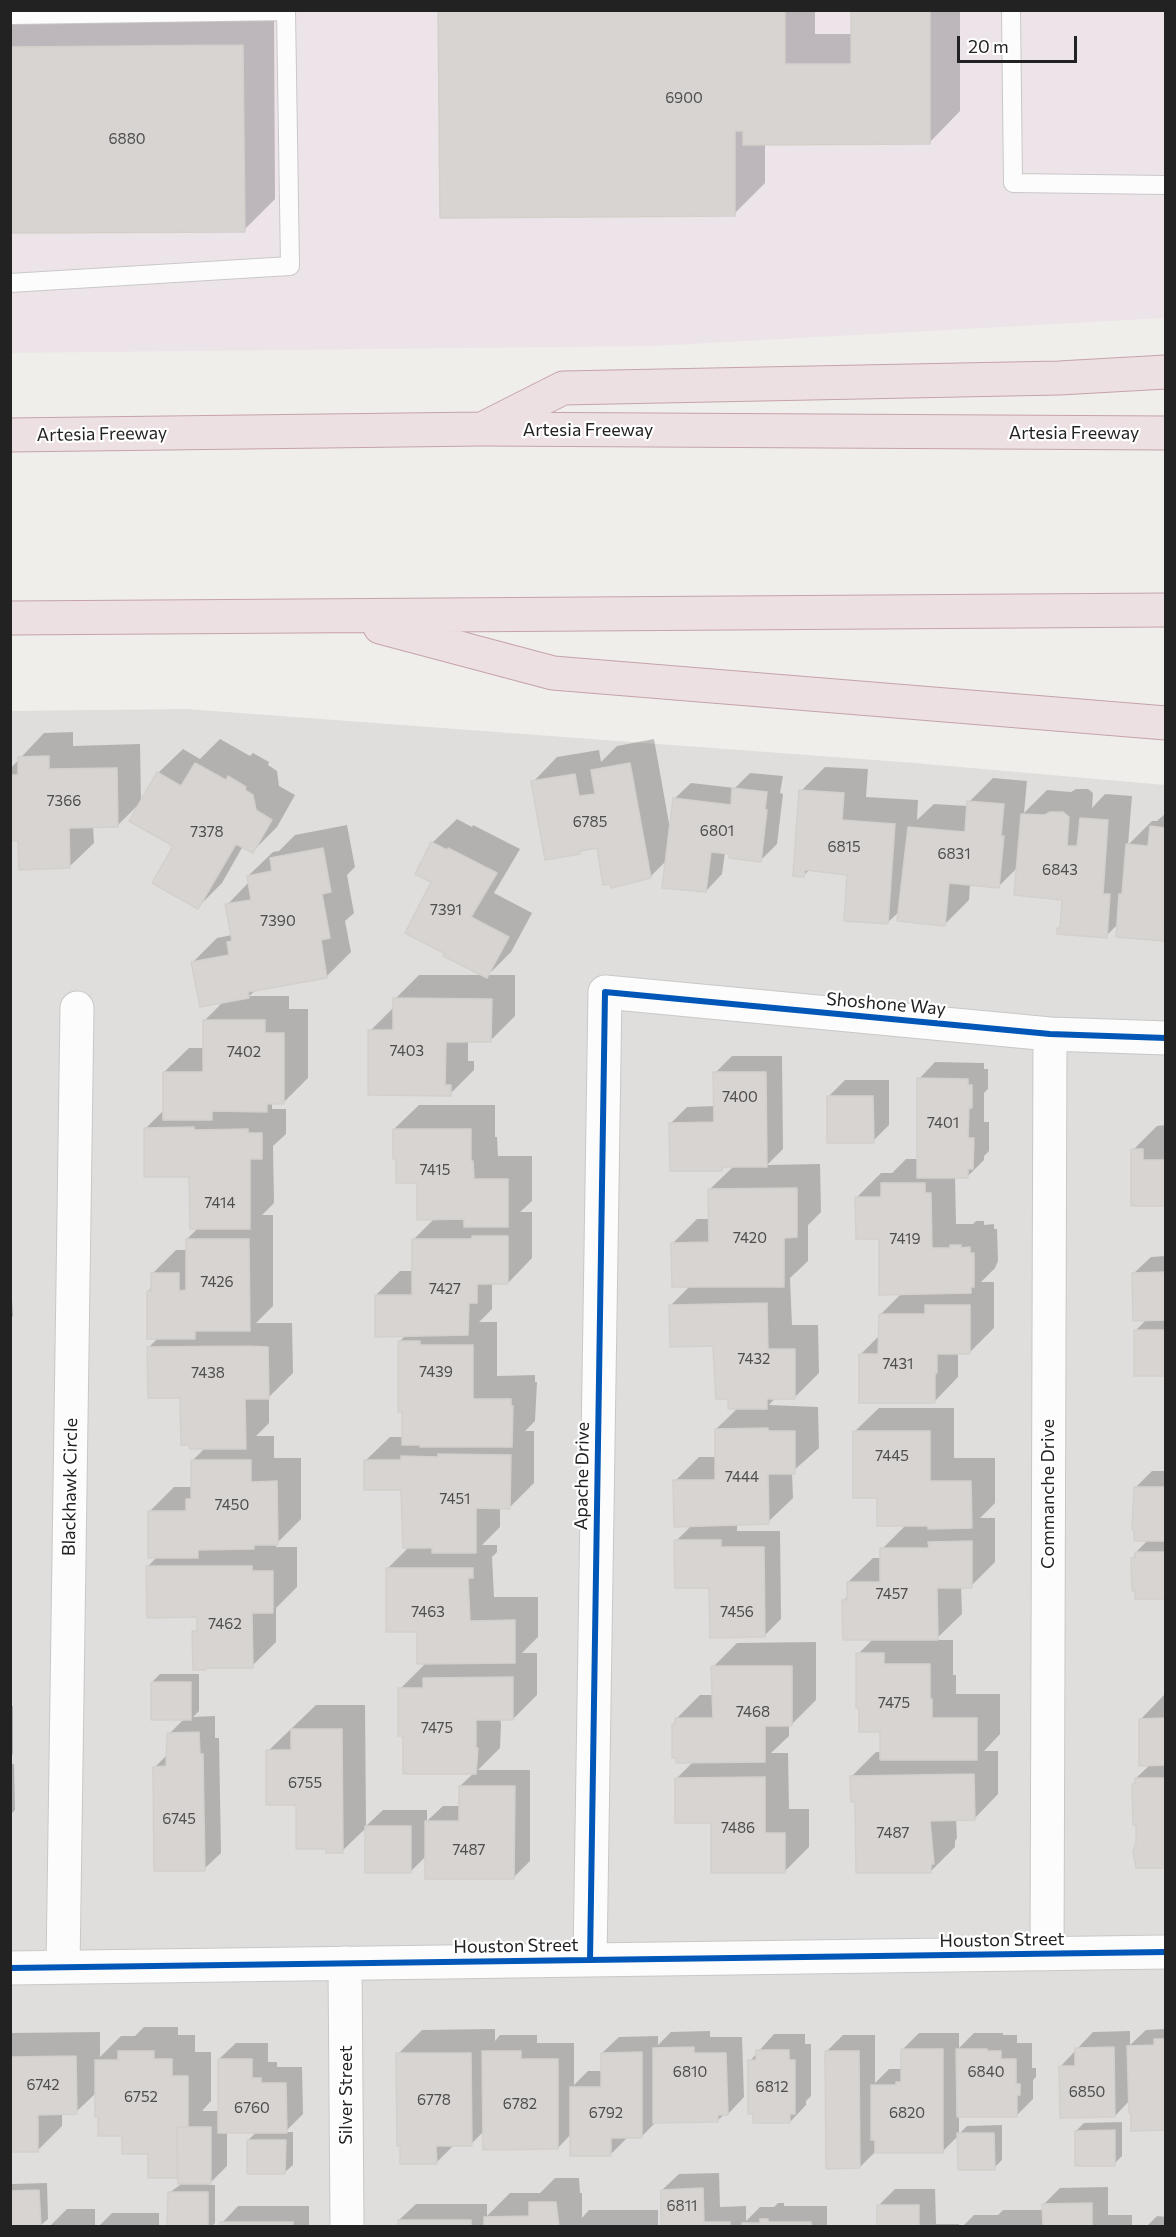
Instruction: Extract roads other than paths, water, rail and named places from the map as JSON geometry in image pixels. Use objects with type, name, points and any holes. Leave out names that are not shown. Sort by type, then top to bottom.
[{"type":"highway","points":[[482,429],[563,388],[1059,378],[1166,372]]},
{"type":"highway","name":"Artesia Freeway","points":[[10,435],[482,429],[1166,433]]},
{"type":"highway","points":[[10,618],[1166,610]]},
{"type":"highway","points":[[337,616],[553,673],[1166,723]]},
{"type":"street","name":"Shoshone Way","points":[[605,992],[1050,1034],[1166,1038]]},
{"type":"street","name":"Apache Drive","points":[[590,1960],[605,992]]},
{"type":"street","name":"Blackhawk Circle","points":[[63,1967],[77,1008]]},
{"type":"street","name":"Commanche Drive","points":[[1047,1954],[1050,1034]]},
{"type":"street","name":"Houston Street","points":[[10,1968],[1166,1952]]},
{"type":"street","name":"Silver Street","points":[[345,1963],[346,2226]]},
{"type":"lane","points":[[1011,10],[1013,183],[1166,185]]},
{"type":"lane","points":[[10,15],[286,11],[290,266],[10,283]]}]
